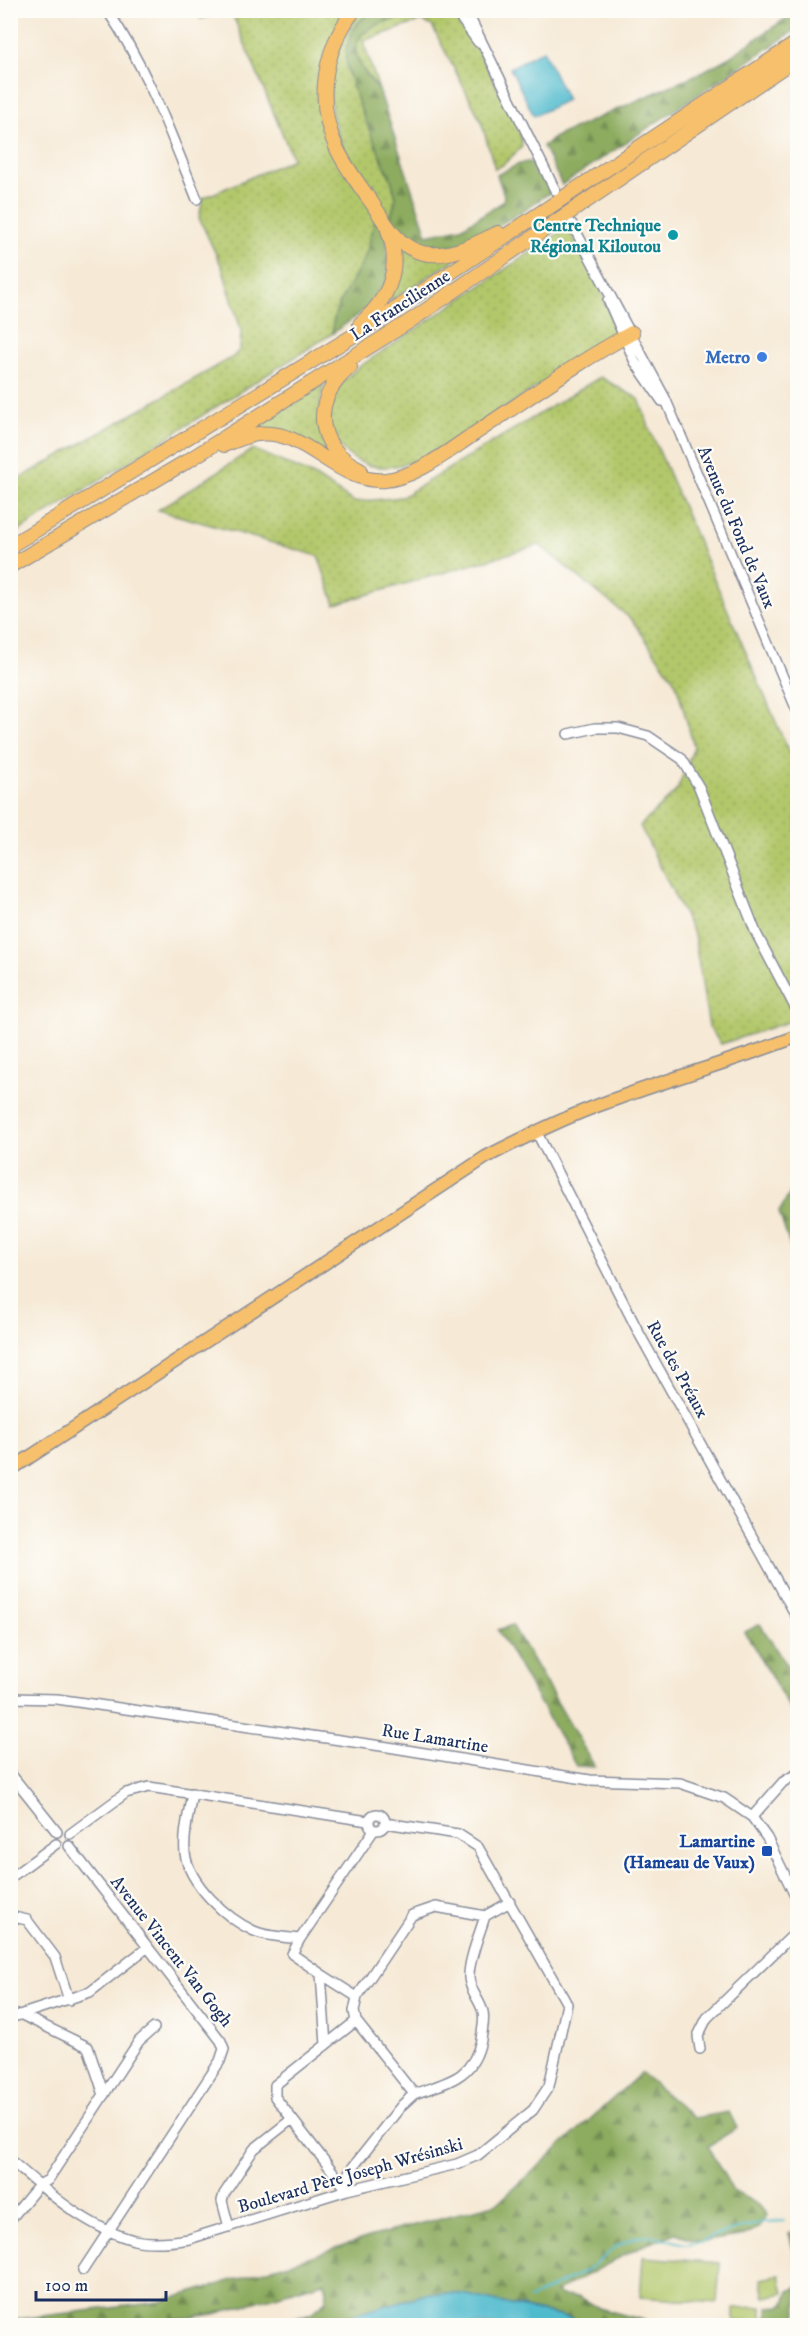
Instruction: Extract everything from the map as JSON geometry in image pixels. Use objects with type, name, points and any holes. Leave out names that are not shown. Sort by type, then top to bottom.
[{"type":"highway","points":[[354,10],[338,35],[328,64],[324,90],[326,114],[332,138],[343,160],[386,225],[408,247],[426,254],[436,254],[466,247],[538,214]]},
{"type":"highway","name":"La Francilienne","points":[[10,546],[379,320],[798,42]]},
{"type":"highway","name":"La Francilienne","points":[[10,566],[189,460],[410,321],[798,57]]},
{"type":"highway","points":[[339,343],[370,316],[389,289],[395,262],[392,241],[386,225]]},
{"type":"highway","points":[[410,321],[337,378],[326,398],[323,422],[330,444],[348,463],[360,470],[388,473],[421,466]]},
{"type":"highway","points":[[189,460],[249,436],[270,434],[298,443],[347,472],[372,479],[394,478],[421,466],[628,336]]},
{"type":"main road","points":[[10,1470],[486,1157],[536,1131],[595,1106],[798,1036]]},
{"type":"street","points":[[107,10],[125,36],[159,105],[197,199]]},
{"type":"street","points":[[455,10],[464,25],[484,48]]},
{"type":"street","points":[[466,10],[555,190]]},
{"type":"street","name":"Avenue du Fond de Vaux","points":[[572,224],[628,336],[642,375],[674,421],[798,712]]},
{"type":"street","points":[[568,734],[595,728],[618,728],[648,736],[682,759],[699,787],[756,933],[798,1013]]},
{"type":"street","name":"Rue des Préaux","points":[[536,1131],[640,1335],[798,1619]]},
{"type":"street","name":"Rue Lamartine","points":[[10,1698],[57,1699],[590,1780],[680,1783],[724,1798],[752,1817],[767,1838],[798,1902]]},
{"type":"street","points":[[10,1773],[57,1833]]},
{"type":"street","points":[[752,1817],[783,1782],[798,1773]]},
{"type":"street","points":[[70,1834],[120,1796],[133,1790],[149,1787],[371,1826],[379,1830],[385,1823],[384,1818],[378,1813],[372,1814],[371,1826],[292,1954],[357,1998]]},
{"type":"street","points":[[192,1793],[184,1845],[186,1860],[193,1876],[221,1910],[252,1930],[300,1939]]},
{"type":"street","name":"Boulevard Père Joseph Wrésinski","points":[[10,2160],[39,2185],[86,2218],[133,2240],[166,2242],[189,2239],[347,2190],[457,2164],[478,2155],[533,2110],[549,2086],[567,2004],[478,1847],[472,1841],[458,1834],[385,1823]]},
{"type":"street","points":[[65,1830],[70,1834],[72,1839],[69,1846],[62,1848],[56,1844],[54,1837],[57,1833],[65,1830]]},
{"type":"street","points":[[10,1878],[56,1844]]},
{"type":"street","name":"Avenue Vincent Van Gogh","points":[[69,1846],[221,2041],[224,2049],[220,2061],[109,2230]]},
{"type":"street","points":[[414,2094],[356,2021],[354,2011],[357,1998],[412,1916],[436,1907],[485,1916],[510,1902]]},
{"type":"street","points":[[10,1912],[14,1917],[27,1920],[55,1957],[69,2000]]},
{"type":"street","points":[[347,2190],[349,2172],[402,2105],[414,2094],[458,2077],[471,2066],[475,2059],[484,2021],[480,2004],[471,1987],[469,1972],[485,1916]]},
{"type":"street","points":[[700,2049],[698,2036],[707,2018],[798,1930]]},
{"type":"street","points":[[10,2018],[90,1992],[148,1947]]},
{"type":"street","points":[[321,1974],[326,2045]]},
{"type":"street","points":[[22,2014],[88,2047],[104,2095]]},
{"type":"street","points":[[347,2190],[275,2097],[275,2085],[356,2021]]},
{"type":"street","points":[[10,2220],[39,2185],[48,2180],[139,2041],[154,2028]]},
{"type":"street","points":[[229,2227],[222,2201],[224,2194],[254,2149],[292,2119]]},
{"type":"street","points":[[83,2270],[109,2230]]},
{"type":"green space","points":[[194,11],[226,11],[201,19]]},
{"type":"green space","points":[[231,11],[348,11],[319,98],[376,218],[364,259],[339,304],[333,323],[333,333],[11,536],[10,484],[233,357],[240,349],[241,330],[222,267],[199,218],[203,198],[293,159]]},
{"type":"green space","points":[[360,11],[373,11],[356,25],[348,73],[392,182],[396,198],[390,220],[349,158],[332,115],[330,93],[333,69],[342,43]]},
{"type":"green space","points":[[373,11],[437,11],[431,16],[398,18],[374,26],[358,40],[356,49],[361,66],[379,90],[427,235],[461,228],[503,202],[504,195],[497,175],[519,164],[531,162],[536,165],[551,192],[503,224],[465,243],[447,248],[429,249],[412,244],[406,239],[390,220],[396,198],[392,182],[356,97],[347,63],[346,52],[351,34],[358,23]]},
{"type":"green space","points":[[437,11],[452,11],[482,57],[521,133],[522,147],[503,165],[495,169],[481,121],[432,26],[421,21],[363,41],[379,90],[358,60],[356,49],[358,40],[374,26],[398,18],[431,15]]},
{"type":"green space","points":[[797,11],[797,29],[562,185],[543,146],[557,136],[702,72],[728,58]]},
{"type":"green space","points":[[376,218],[387,236],[388,279],[373,304],[333,333],[333,323],[339,304],[364,259]]},
{"type":"green space","points":[[568,227],[600,287],[615,326],[613,336],[463,436],[417,460],[400,465],[371,466],[348,454],[339,445],[332,434],[328,409],[332,396],[342,382],[356,369]]},
{"type":"green space","points":[[400,247],[459,257],[389,302]]},
{"type":"green space","points":[[600,377],[639,399],[650,430],[797,771],[797,1019],[721,1044],[709,1027],[694,935],[640,826],[677,790],[694,747],[676,683],[632,620],[539,545],[335,604],[318,556],[158,510],[253,449],[312,475],[354,502],[402,497]]},
{"type":"green space","points":[[324,384],[320,403],[333,455],[256,428],[256,426]]},
{"type":"green space","points":[[797,1181],[797,1267],[779,1212]]},
{"type":"green space","points":[[760,1624],[797,1682],[797,1721],[745,1632]]},
{"type":"green space","points":[[512,1625],[595,1767],[576,1766],[498,1630]]},
{"type":"green space","points":[[641,2073],[694,2118],[729,2112],[737,2128],[708,2146],[733,2191],[759,2205],[767,2215],[760,2227],[745,2235],[700,2242],[676,2233],[639,2247],[556,2292],[562,2296],[580,2297],[599,2308],[661,2325],[599,2325],[463,2294],[430,2293],[318,2325],[277,2325],[313,2312],[326,2301],[327,2291],[323,2282],[214,2314],[175,2320],[162,2325],[11,2326],[10,2320],[160,2302],[369,2237],[498,2203]]},
{"type":"green space","points":[[798,2231],[797,2265],[789,2233]]},
{"type":"green space","points":[[643,2257],[720,2263],[717,2303],[640,2297]]},
{"type":"green space","points":[[780,2275],[784,2293],[765,2297],[761,2279]]},
{"type":"green space","points":[[797,2285],[797,2325],[792,2320],[768,2317],[768,2307],[780,2306],[786,2300],[789,2291]]},
{"type":"green space","points":[[762,2307],[762,2321],[734,2322],[734,2308]]},
{"type":"water","points":[[543,50],[567,100],[534,116],[510,68]]},
{"type":"water","points":[[430,2293],[463,2294],[599,2325],[318,2325]]},
{"type":"waterway","points":[[529,2299],[586,2271],[617,2246],[636,2237],[654,2236],[685,2244],[700,2242],[763,2222],[784,2221]]},
{"type":"place","name":"Centre Technique Régional Kiloutou","points":[[673,235]]},
{"type":"place","name":"Metro","points":[[762,357]]},
{"type":"place","name":"Lamartine (Hameau de Vaux)","points":[[767,1851]]}]
